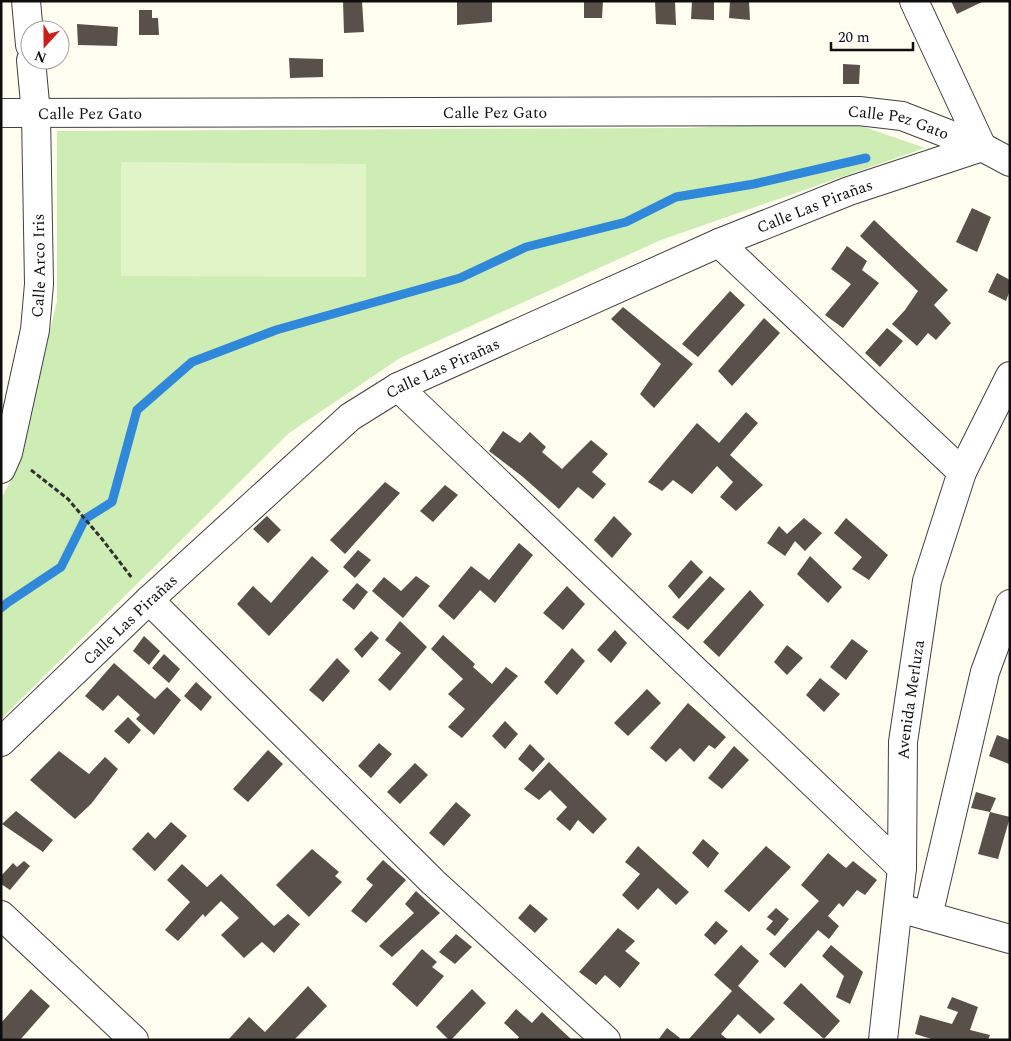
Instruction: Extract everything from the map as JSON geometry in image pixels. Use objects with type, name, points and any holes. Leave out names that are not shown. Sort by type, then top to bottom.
[{"type":"street","points":[[26,1],[28,20]]},
{"type":"street","points":[[914,1],[982,147]]},
{"type":"street","name":"Calle Arco Iris","points":[[5,461],[11,396],[35,330],[38,284],[36,114],[32,70]]},
{"type":"street","name":"Calle Pez Gato","points":[[1,113],[859,111],[902,116],[982,147],[1010,162]]},
{"type":"street","name":"Calle Las Pirañas","points":[[1,742],[149,600],[350,417],[398,387],[719,243],[849,191],[982,147]]},
{"type":"street","points":[[719,243],[962,472]]},
{"type":"street","name":"Avenida Merluza","points":[[884,1027],[902,868],[903,742],[927,581],[962,472],[1010,376]]},
{"type":"street","points":[[398,387],[902,868]]},
{"type":"street","points":[[149,600],[433,882],[606,1040]]},
{"type":"street","points":[[928,916],[985,672],[1010,604]]},
{"type":"street","points":[[897,907],[1010,939]]},
{"type":"street","points":[[1,915],[134,1040]]},
{"type":"street","points":[[866,1040],[884,1027]]},
{"type":"path","points":[[5,461],[68,499],[149,600]]},
{"type":"green space","points":[[850,122],[925,148],[661,240],[400,358],[289,433],[1,719],[1,499],[19,464],[57,301],[57,131],[683,128]]},
{"type":"green space","points":[[121,162],[366,164],[366,277],[121,276]]},
{"type":"building","points":[[343,1],[362,1],[364,32],[344,33]]},
{"type":"building","points":[[457,1],[492,1],[492,22],[457,25]]},
{"type":"building","points":[[584,1],[603,1],[602,18],[584,18]]},
{"type":"building","points":[[655,1],[675,1],[676,25],[656,24]]},
{"type":"building","points":[[692,1],[714,1],[714,20],[691,19]]},
{"type":"building","points":[[730,1],[749,1],[750,20],[729,18]]},
{"type":"building","points":[[951,1],[984,1],[957,14]]},
{"type":"building","points":[[139,10],[152,10],[152,18],[158,18],[159,35],[139,35]]},
{"type":"building","points":[[77,24],[118,27],[117,46],[78,45]]},
{"type":"building","points":[[289,58],[323,59],[323,77],[290,78]]},
{"type":"building","points":[[843,64],[860,65],[859,84],[843,84]]},
{"type":"building","points":[[972,208],[991,217],[977,252],[956,242]]},
{"type":"building","points":[[874,220],[948,290],[934,305],[951,323],[936,340],[928,333],[917,346],[892,324],[905,310],[918,291],[860,236]]},
{"type":"building","points":[[847,246],[867,261],[862,270],[879,283],[843,328],[825,315],[851,284],[831,269]]},
{"type":"building","points":[[997,273],[1010,280],[1010,290],[1006,301],[988,292]]},
{"type":"building","points":[[730,291],[745,305],[698,357],[682,344]]},
{"type":"building","points":[[623,307],[693,364],[654,408],[640,394],[661,364],[611,319]]},
{"type":"building","points":[[764,318],[780,333],[732,386],[718,371]]},
{"type":"building","points":[[887,328],[903,341],[880,367],[865,353]]},
{"type":"building","points":[[746,412],[758,423],[730,455],[763,485],[736,511],[720,497],[733,482],[717,466],[692,494],[673,480],[662,491],[648,482],[697,423],[719,443]]},
{"type":"building","points":[[503,431],[520,443],[530,432],[546,447],[542,452],[562,469],[591,440],[608,454],[592,472],[606,484],[593,499],[578,487],[559,509],[523,477],[489,451]]},
{"type":"building","points":[[385,482],[400,493],[345,554],[330,540]]},
{"type":"building","points":[[445,485],[458,495],[433,522],[420,511]]},
{"type":"building","points":[[267,516],[281,530],[268,543],[253,529]]},
{"type":"building","points":[[614,516],[632,534],[612,558],[594,540]]},
{"type":"building","points":[[804,518],[822,533],[805,551],[795,541],[785,556],[767,543],[779,526],[787,534]]},
{"type":"building","points":[[846,518],[888,555],[869,580],[852,569],[862,557],[834,533]]},
{"type":"building","points":[[519,543],[533,555],[495,603],[480,590],[454,620],[438,606],[471,566],[489,580]]},
{"type":"building","points":[[358,550],[371,560],[355,578],[343,567]]},
{"type":"building","points":[[312,556],[329,571],[269,636],[237,604],[253,586],[271,603]]},
{"type":"building","points":[[810,556],[842,587],[828,603],[797,574]]},
{"type":"building","points":[[691,560],[703,572],[679,599],[668,586]]},
{"type":"building","points":[[416,576],[430,586],[403,618],[372,591],[384,577],[401,591]]},
{"type":"building","points":[[710,576],[725,589],[688,630],[672,617]]},
{"type":"building","points":[[357,583],[368,592],[354,610],[342,600]]},
{"type":"building","points":[[567,586],[585,604],[563,630],[543,613]]},
{"type":"building","points":[[750,590],[764,605],[719,657],[703,642]]},
{"type":"building","points":[[400,621],[427,647],[390,691],[378,680],[401,653],[385,640]]},
{"type":"building","points":[[615,630],[627,643],[611,663],[597,650]]},
{"type":"building","points":[[371,631],[379,638],[362,658],[354,649]]},
{"type":"building","points":[[443,635],[475,664],[473,667],[492,684],[506,667],[518,676],[462,738],[448,727],[465,709],[448,694],[463,679],[431,649]]},
{"type":"building","points":[[144,636],[160,651],[149,665],[133,651]]},
{"type":"building","points":[[852,639],[868,651],[846,680],[830,667]]},
{"type":"building","points":[[787,645],[803,658],[787,675],[774,662]]},
{"type":"building","points":[[572,648],[585,661],[557,695],[544,682]]},
{"type":"building","points":[[164,654],[180,669],[169,683],[152,668]]},
{"type":"building","points":[[337,658],[350,671],[323,702],[309,690]]},
{"type":"building","points":[[114,663],[155,699],[167,687],[181,700],[154,735],[136,719],[140,715],[118,695],[103,711],[85,696]]},
{"type":"building","points":[[820,678],[840,694],[824,712],[806,695]]},
{"type":"building","points":[[196,682],[212,697],[201,711],[184,696]]},
{"type":"building","points":[[647,689],[661,703],[628,736],[614,723]]},
{"type":"building","points":[[688,703],[726,737],[715,749],[709,745],[694,762],[680,748],[666,762],[650,748]]},
{"type":"building","points":[[128,717],[141,730],[129,744],[114,731]]},
{"type":"building","points":[[505,721],[518,734],[505,749],[492,736]]},
{"type":"building","points":[[997,735],[1010,740],[1009,764],[989,756]]},
{"type":"building","points":[[379,743],[392,754],[371,778],[358,766]]},
{"type":"building","points":[[530,744],[545,759],[533,772],[518,759]]},
{"type":"building","points":[[734,746],[749,760],[722,789],[708,778]]},
{"type":"building","points":[[268,750],[283,764],[248,802],[233,789]]},
{"type":"building","points":[[59,751],[89,774],[105,757],[118,769],[91,804],[75,819],[30,780]]},
{"type":"building","points":[[549,762],[607,819],[593,834],[578,820],[570,831],[556,819],[567,807],[550,790],[539,800],[524,789]]},
{"type":"building","points":[[415,763],[428,775],[400,804],[387,792]]},
{"type":"building","points":[[976,792],[996,798],[990,812],[971,808]]},
{"type":"building","points":[[456,802],[471,815],[444,846],[429,833]]},
{"type":"building","points":[[16,811],[53,840],[43,852],[2,824]]},
{"type":"building","points":[[990,812],[1010,817],[998,859],[978,854]]},
{"type":"building","points":[[171,822],[187,836],[155,871],[132,849],[148,832],[155,839]]},
{"type":"building","points":[[703,839],[719,853],[708,868],[692,853]]},
{"type":"building","points":[[638,846],[689,892],[676,905],[658,888],[638,910],[622,895],[640,874],[625,862]]},
{"type":"building","points":[[766,846],[791,867],[749,912],[724,891]]},
{"type":"building","points":[[312,849],[339,872],[335,876],[342,882],[309,917],[276,885]]},
{"type":"building","points":[[828,853],[846,868],[853,861],[877,880],[865,895],[857,890],[843,907],[839,903],[828,916],[839,926],[829,939],[818,930],[785,968],[769,954],[819,901],[801,885]]},
{"type":"building","points":[[383,860],[406,880],[366,923],[351,911],[373,885],[366,879]]},
{"type":"building","points":[[24,861],[30,866],[10,890],[1,884],[1,876],[13,863],[17,867]]},
{"type":"building","points":[[182,864],[207,887],[221,874],[274,926],[288,914],[300,924],[274,953],[262,942],[244,958],[221,935],[239,918],[221,901],[205,917],[203,914],[178,941],[165,930],[190,902],[167,880]]},
{"type":"building","points":[[416,891],[440,913],[392,957],[379,946],[414,913],[405,904]]},
{"type":"building","points":[[530,904],[548,919],[535,933],[518,918]]},
{"type":"building","points":[[776,908],[789,919],[775,936],[766,929],[773,921],[767,917]]},
{"type":"building","points":[[716,921],[728,931],[715,945],[704,935]]},
{"type":"building","points":[[618,928],[635,941],[625,951],[640,963],[620,988],[605,975],[596,985],[579,972]]},
{"type":"building","points":[[456,934],[472,947],[455,964],[439,952]]},
{"type":"building","points":[[741,945],[759,961],[738,986],[775,1019],[760,1034],[738,1014],[721,1034],[728,1040],[688,1040],[732,991],[714,975]]},
{"type":"building","points":[[831,945],[863,972],[850,1004],[836,997],[844,976],[822,956]]},
{"type":"building","points":[[422,949],[437,962],[432,967],[444,976],[417,1007],[392,984]]},
{"type":"building","points":[[801,983],[840,1021],[824,1039],[783,1003]]},
{"type":"building","points":[[308,986],[327,1006],[294,1040],[228,1040],[249,1017],[265,1032]]},
{"type":"building","points":[[31,989],[50,1006],[20,1040],[1,1040],[1,1023]]},
{"type":"building","points":[[472,989],[486,1003],[449,1040],[436,1027]]},
{"type":"building","points":[[952,997],[978,1007],[970,1030],[990,1035],[988,1040],[935,1040],[915,1034],[920,1015],[952,1024],[958,1012],[947,1008]]},
{"type":"building","points":[[516,1009],[532,1023],[542,1012],[572,1040],[517,1040],[519,1037],[504,1023]]},
{"type":"building","points":[[667,1028],[680,1038],[678,1040],[658,1040]]},
{"type":"waterway","points":[[1,608],[61,567],[85,519],[112,502],[137,410],[192,362],[276,330],[460,278],[526,247],[626,222],[676,197],[754,184],[866,158]]}]
